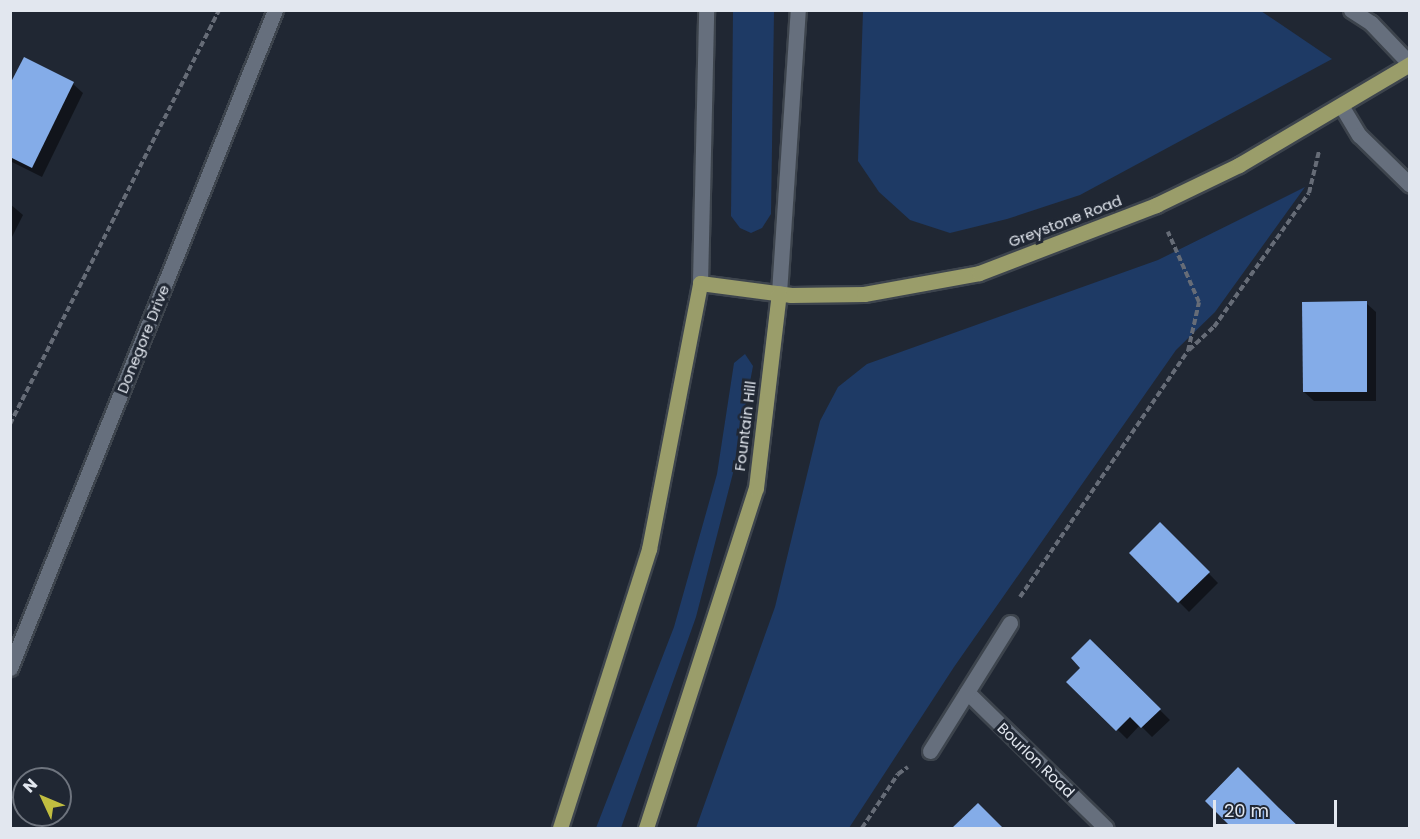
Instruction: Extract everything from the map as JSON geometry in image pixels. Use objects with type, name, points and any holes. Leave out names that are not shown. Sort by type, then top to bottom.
[{"type":"main road","name":"Greystone Road","points":[[700,284],[779,293],[864,294],[979,273],[1156,205],[1327,116],[1410,64]]},
{"type":"main road","points":[[560,828],[649,549],[700,284]]},
{"type":"main road","name":"Fountain Hill","points":[[646,828],[756,488],[779,293]]},
{"type":"street","name":"Donegore Drive","points":[[10,668],[275,10]]},
{"type":"street","points":[[700,284],[706,10]]},
{"type":"street","name":"Fountain Hill","points":[[779,293],[798,10]]},
{"type":"street","points":[[1351,10],[1371,23],[1410,64]]},
{"type":"street","points":[[1341,107],[1359,135],[1410,185]]},
{"type":"street","points":[[930,751],[1010,623]]},
{"type":"street","name":"Bourlon Road","points":[[967,692],[1106,828]]},
{"type":"path","points":[[10,424],[219,10]]},
{"type":"path","points":[[1010,623],[1018,600],[1188,351],[1214,327],[1309,193],[1327,116]]},
{"type":"path","points":[[1156,205],[1199,302],[1188,351]]},
{"type":"path","points":[[862,828],[898,774],[930,751]]},
{"type":"shaded area","points":[[733,11],[774,11],[771,214],[762,228],[751,233],[740,228],[731,216]]},
{"type":"shaded area","points":[[863,11],[1261,11],[1332,59],[1080,195],[1007,219],[950,233],[910,220],[879,192],[858,161]]},
{"type":"shaded area","points":[[1305,187],[1215,312],[1176,350],[954,667],[849,828],[696,828],[775,607],[820,421],[838,387],[867,364],[1158,260]]},
{"type":"shaded area","points":[[745,354],[753,366],[733,473],[696,617],[621,828],[596,828],[674,627],[717,474],[734,363]]},
{"type":"building","points":[[24,57],[74,82],[32,168],[10,157],[10,84]]},
{"type":"building","points":[[1367,301],[1367,392],[1303,392],[1302,302]]},
{"type":"building","points":[[1160,522],[1210,572],[1178,603],[1129,553]]},
{"type":"building","points":[[1090,639],[1161,709],[1141,728],[1130,717],[1116,731],[1066,682],[1080,668],[1071,658]]},
{"type":"building","points":[[1238,767],[1300,828],[1232,828],[1205,801]]},
{"type":"building","points":[[978,803],[1003,828],[952,828]]}]
